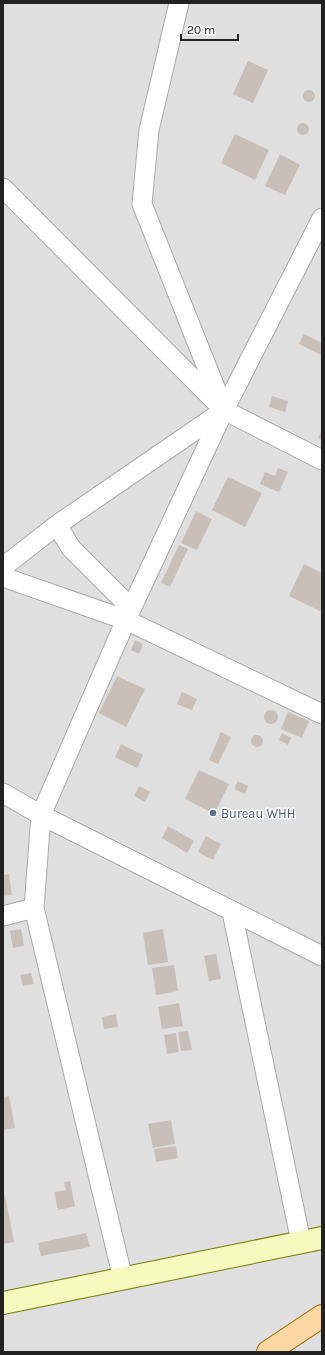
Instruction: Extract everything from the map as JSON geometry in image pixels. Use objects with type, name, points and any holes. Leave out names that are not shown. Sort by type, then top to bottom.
[{"type":"main road","points":[[268,1352],[322,1316]]},
{"type":"street","points":[[179,3],[149,130],[142,204],[224,410]]},
{"type":"street","points":[[3,188],[224,410],[322,460]]},
{"type":"street","points":[[123,1278],[34,908],[41,814],[128,614],[224,410],[320,229]]},
{"type":"street","points":[[3,567],[57,525],[224,410]]},
{"type":"street","points":[[57,525],[71,548],[128,614]]},
{"type":"street","points":[[3,577],[128,614],[322,714]]},
{"type":"street","points":[[3,793],[232,912],[322,956]]},
{"type":"street","points":[[3,916],[34,908]]},
{"type":"street","points":[[232,912],[301,1242]]},
{"type":"street","points":[[3,1303],[322,1238]]},
{"type":"shaded area","points":[[3,3],[322,3],[322,1352],[3,1352]]},
{"type":"building","points":[[248,61],[268,70],[253,103],[233,94]]},
{"type":"building","points":[[307,90],[311,90],[315,96],[311,102],[307,102],[303,98],[303,94]]},
{"type":"building","points":[[301,123],[305,123],[309,129],[305,135],[301,135],[297,131],[297,127]]},
{"type":"building","points":[[235,134],[269,150],[255,180],[221,163]]},
{"type":"building","points":[[280,154],[300,165],[285,195],[265,186]]},
{"type":"building","points":[[304,334],[322,343],[321,355],[299,344]]},
{"type":"building","points":[[272,396],[288,401],[285,412],[269,407]]},
{"type":"building","points":[[322,429],[322,440],[318,438]]},
{"type":"building","points":[[278,468],[288,472],[279,492],[260,484],[265,472],[275,476]]},
{"type":"building","points":[[228,477],[262,493],[245,527],[212,510]]},
{"type":"building","points":[[196,511],[212,519],[197,550],[181,543]]},
{"type":"building","points":[[179,545],[188,549],[170,587],[161,583]]},
{"type":"building","points":[[304,564],[322,573],[322,612],[289,596]]},
{"type":"building","points":[[135,640],[143,644],[139,654],[131,650]]},
{"type":"building","points":[[117,676],[145,689],[126,727],[99,713]]},
{"type":"building","points":[[182,692],[197,699],[192,710],[177,704]]},
{"type":"building","points":[[271,710],[276,712],[278,717],[276,722],[271,724],[266,722],[264,717],[266,712]]},
{"type":"building","points":[[288,712],[309,721],[302,738],[281,729]]},
{"type":"building","points":[[221,732],[231,737],[218,764],[209,760]]},
{"type":"building","points":[[282,733],[291,738],[288,745],[279,740]]},
{"type":"building","points":[[255,735],[259,735],[263,741],[259,747],[255,747],[251,743],[251,739]]},
{"type":"building","points":[[121,744],[143,755],[137,768],[115,757]]},
{"type":"building","points":[[199,770],[229,784],[214,814],[185,799]]},
{"type":"building","points":[[238,781],[248,786],[245,794],[234,789]]},
{"type":"building","points":[[139,786],[150,792],[145,802],[134,796]]},
{"type":"building","points":[[168,826],[194,841],[187,853],[162,838]]},
{"type":"building","points":[[206,836],[221,844],[213,860],[198,852]]},
{"type":"building","points":[[9,874],[12,895],[3,896],[3,875]]},
{"type":"building","points":[[21,929],[24,946],[13,948],[10,931]]},
{"type":"building","points":[[163,929],[168,962],[148,965],[143,933]]},
{"type":"building","points":[[216,954],[221,979],[209,981],[204,956]]},
{"type":"building","points":[[174,965],[178,991],[156,995],[152,968]]},
{"type":"building","points":[[31,973],[34,984],[23,986],[20,975]]},
{"type":"building","points":[[179,1003],[183,1026],[162,1029],[158,1007]]},
{"type":"building","points":[[116,1014],[118,1027],[104,1029],[102,1017]]},
{"type":"building","points":[[188,1031],[192,1050],[181,1051],[178,1032]]},
{"type":"building","points":[[176,1033],[179,1052],[167,1054],[164,1035]]},
{"type":"building","points":[[9,1096],[15,1128],[3,1130],[3,1097]]},
{"type":"building","points":[[171,1120],[175,1144],[153,1148],[148,1124]]},
{"type":"building","points":[[176,1146],[178,1158],[156,1162],[154,1149]]},
{"type":"building","points":[[70,1181],[75,1206],[58,1210],[54,1192],[66,1190],[64,1182]]},
{"type":"building","points":[[5,1195],[14,1242],[3,1244],[3,1196]]},
{"type":"building","points":[[86,1233],[90,1247],[41,1256],[38,1243]]},
{"type":"place","name":"Bureau WHH","points":[[213,813]]}]
